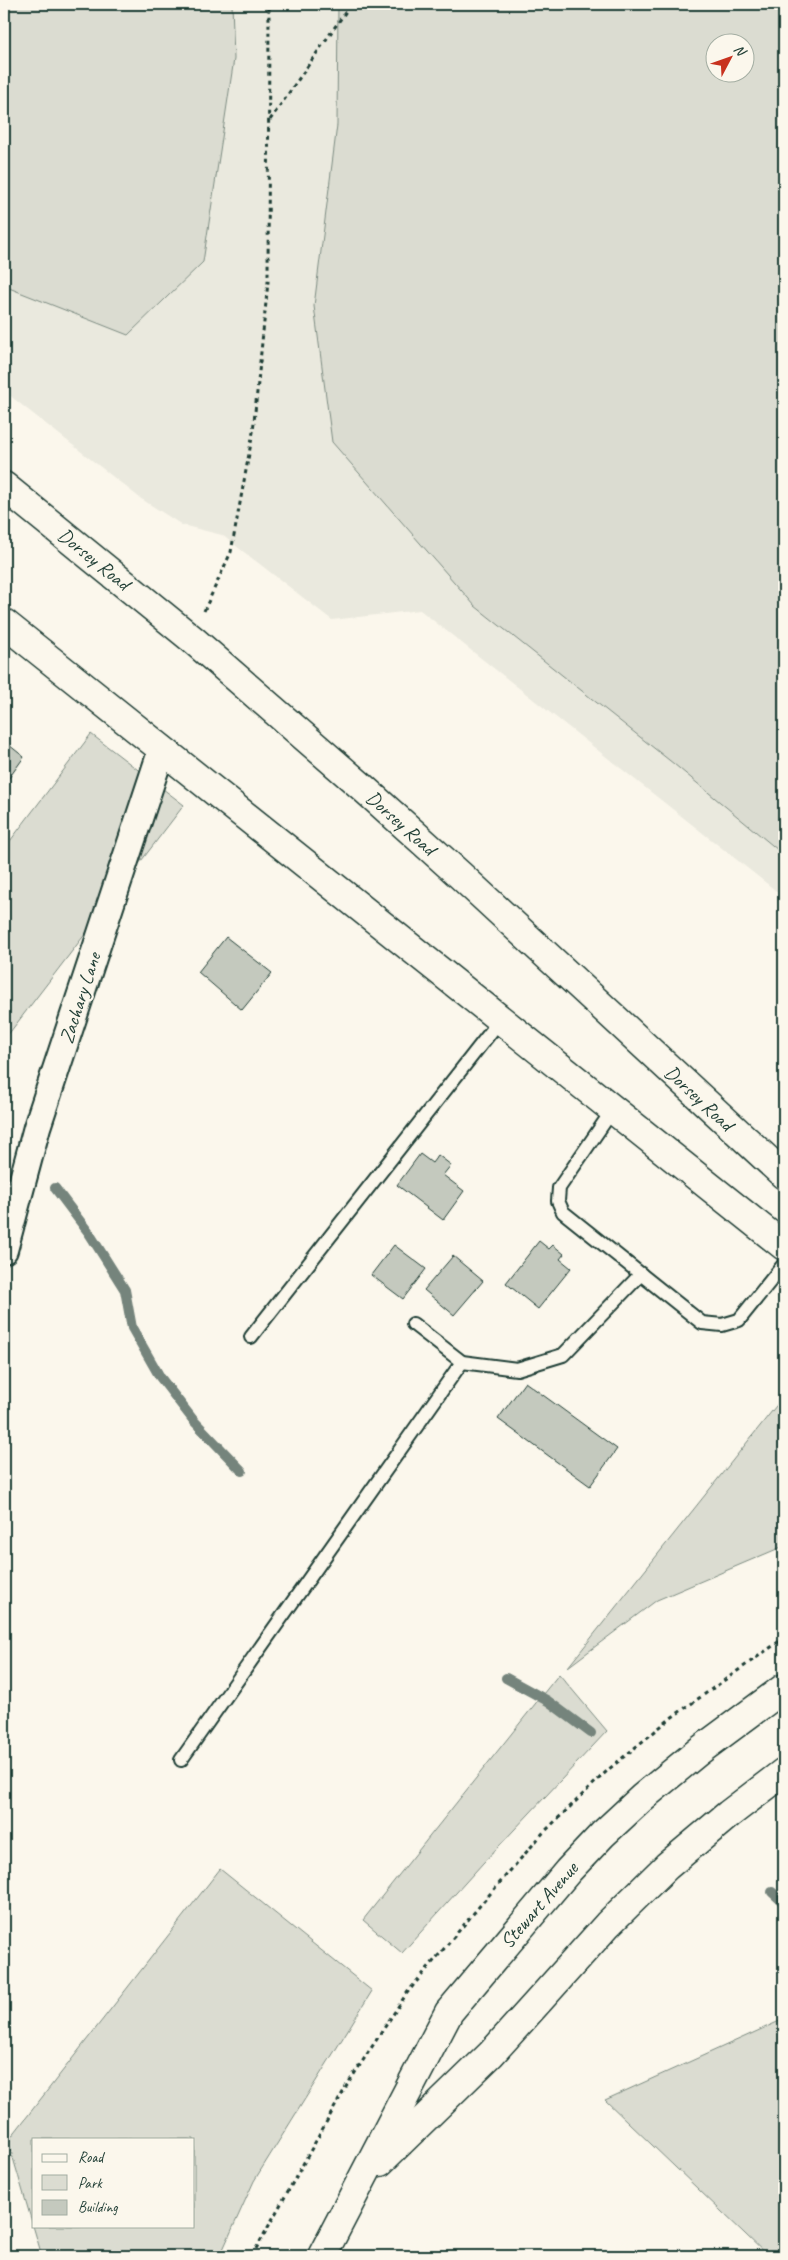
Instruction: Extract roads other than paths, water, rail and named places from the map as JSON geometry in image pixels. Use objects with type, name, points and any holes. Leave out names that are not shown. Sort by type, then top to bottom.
[{"type":"main road","name":"Dorsey Road","points":[[4,486],[192,639],[460,875],[784,1175]]},
{"type":"main road","points":[[4,623],[614,1108],[784,1246]]},
{"type":"main road","name":"Stewart Avenue","points":[[322,2256],[449,2012],[568,1871],[643,1797],[699,1751],[784,1688]]},
{"type":"main road","name":"Stewart Avenue","points":[[362,2179],[491,2054],[608,1924],[668,1866],[729,1814],[784,1772]]},
{"type":"street","name":"Zachary Lane","points":[[4,1250],[38,1127],[162,749]]},
{"type":"lane","points":[[251,1337],[501,1019]]},
{"type":"lane","points":[[614,1108],[559,1188],[558,1201],[563,1212],[702,1323],[722,1325],[739,1320],[784,1264]]},
{"type":"lane","points":[[413,1324],[462,1362],[517,1370],[563,1355],[641,1274]]},
{"type":"lane","points":[[181,1760],[462,1362]]},
{"type":"waterway","points":[[55,1188],[89,1233],[125,1290],[132,1328],[160,1377],[194,1421],[242,1471]]},
{"type":"waterway","points":[[506,1678],[548,1701],[591,1733]]},
{"type":"waterway","points":[[772,1892],[784,1903]]}]
